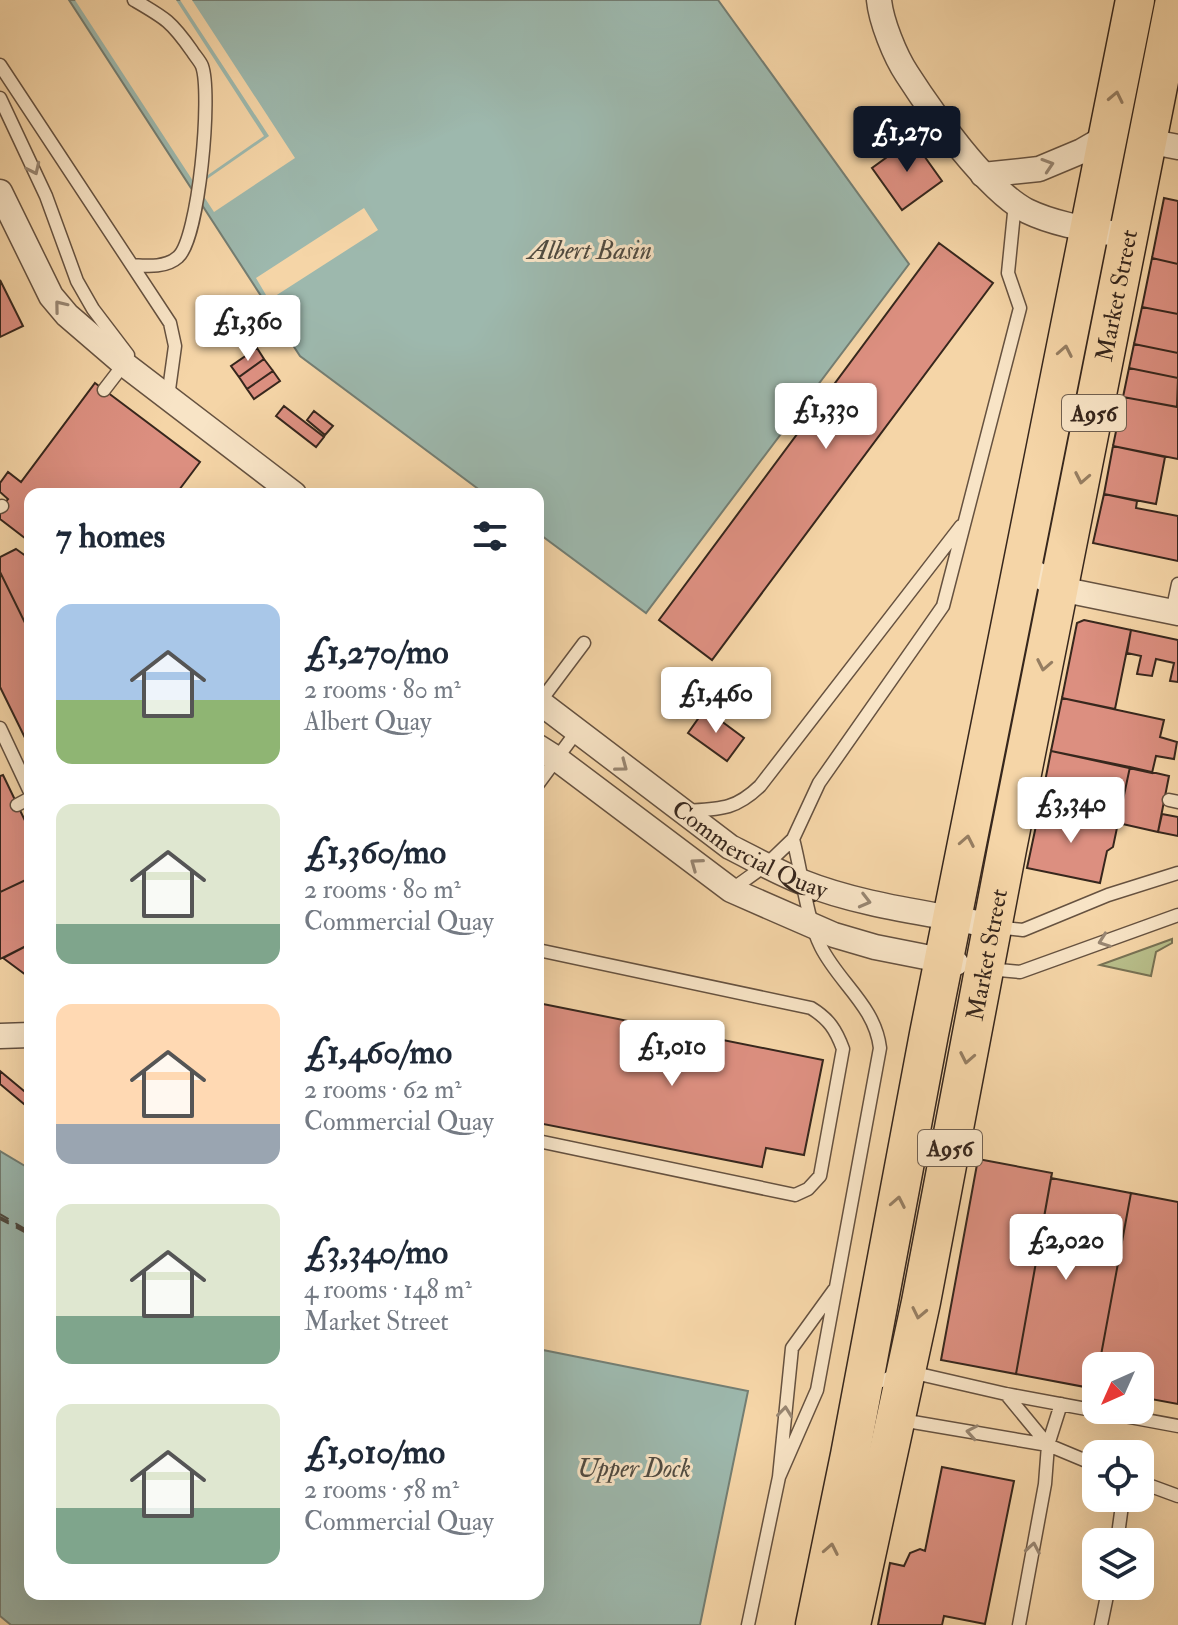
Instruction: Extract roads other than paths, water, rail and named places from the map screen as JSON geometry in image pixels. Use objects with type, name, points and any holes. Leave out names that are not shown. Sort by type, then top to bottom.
[{"type":"main road","name":"Market Street","points":[[851,1625],[879,1404],[943,960],[1135,0]]},
{"type":"main road","name":"Market Street","points":[[879,1404],[906,1371],[1128,236],[1163,144],[1175,0]]},
{"type":"main road","name":"A956","points":[[815,1625],[879,1404]]},
{"type":"street","points":[[879,0],[880,12],[905,72],[983,175],[1015,203],[1050,220],[1128,236]]},
{"type":"street","points":[[983,175],[1039,169],[1108,136]]},
{"type":"street","points":[[0,192],[51,296],[77,325],[286,488]]},
{"type":"street","points":[[1023,565],[1060,589],[1175,613]]},
{"type":"street","name":"Commercial Quay","points":[[544,706],[730,847],[766,865],[804,883],[866,902],[993,926]]},
{"type":"street","name":"Commercial Quay","points":[[547,753],[731,890],[814,927],[875,947],[985,968]]},
{"type":"street","points":[[0,1036],[24,1035]]},
{"type":"lane","points":[[132,265],[154,267],[177,259],[188,245],[195,221],[205,122],[202,66],[173,23],[134,0]]},
{"type":"lane","points":[[0,65],[170,323],[175,346],[161,392]]},
{"type":"lane","points":[[0,98],[46,196],[85,297],[101,322],[161,392]]},
{"type":"lane","points":[[731,890],[766,865],[793,839],[819,783],[943,606],[1020,308],[1008,273],[1015,203]]},
{"type":"lane","points":[[104,390],[121,361]]},
{"type":"lane","points":[[683,812],[727,808],[744,801],[760,786],[966,520]]},
{"type":"lane","points":[[1175,613],[1178,584]]},
{"type":"lane","points":[[544,695],[584,643]]},
{"type":"lane","points":[[0,728],[24,782]]},
{"type":"lane","points":[[547,753],[577,731]]},
{"type":"lane","points":[[17,805],[24,800]]},
{"type":"lane","points":[[779,1477],[817,1390],[880,1048],[878,1035],[865,1008],[822,949],[793,839]]},
{"type":"lane","points":[[993,926],[1023,930],[1108,895],[1178,873]]},
{"type":"lane","points":[[985,968],[1020,972],[1178,915]]},
{"type":"lane","points":[[544,951],[811,1008],[827,1017],[843,1049],[820,1176],[808,1189],[795,1195],[544,1142]]},
{"type":"lane","points":[[748,1625],[779,1477],[792,1348],[836,1288]]},
{"type":"lane","points":[[906,1371],[1006,1394],[1178,1426]]},
{"type":"lane","points":[[1006,1394],[1048,1445]]},
{"type":"lane","points":[[879,1404],[1048,1445],[1082,1459]]},
{"type":"lane","points":[[1019,1625],[1045,1484],[1048,1445],[1061,1404]]},
{"type":"lane","points":[[1154,1487],[1178,1496]]},
{"type":"lane","points":[[1101,1625],[1106,1600]]},
{"type":"water","name":"Albert Basin","points":[[69,0],[718,0],[909,264],[646,613],[544,537],[544,488],[477,488],[300,356]]},
{"type":"water","name":"Upper Dock","points":[[0,1151],[24,1165],[24,1600],[544,1600],[544,1350],[748,1391],[700,1625],[11,1625],[0,1616]]}]
